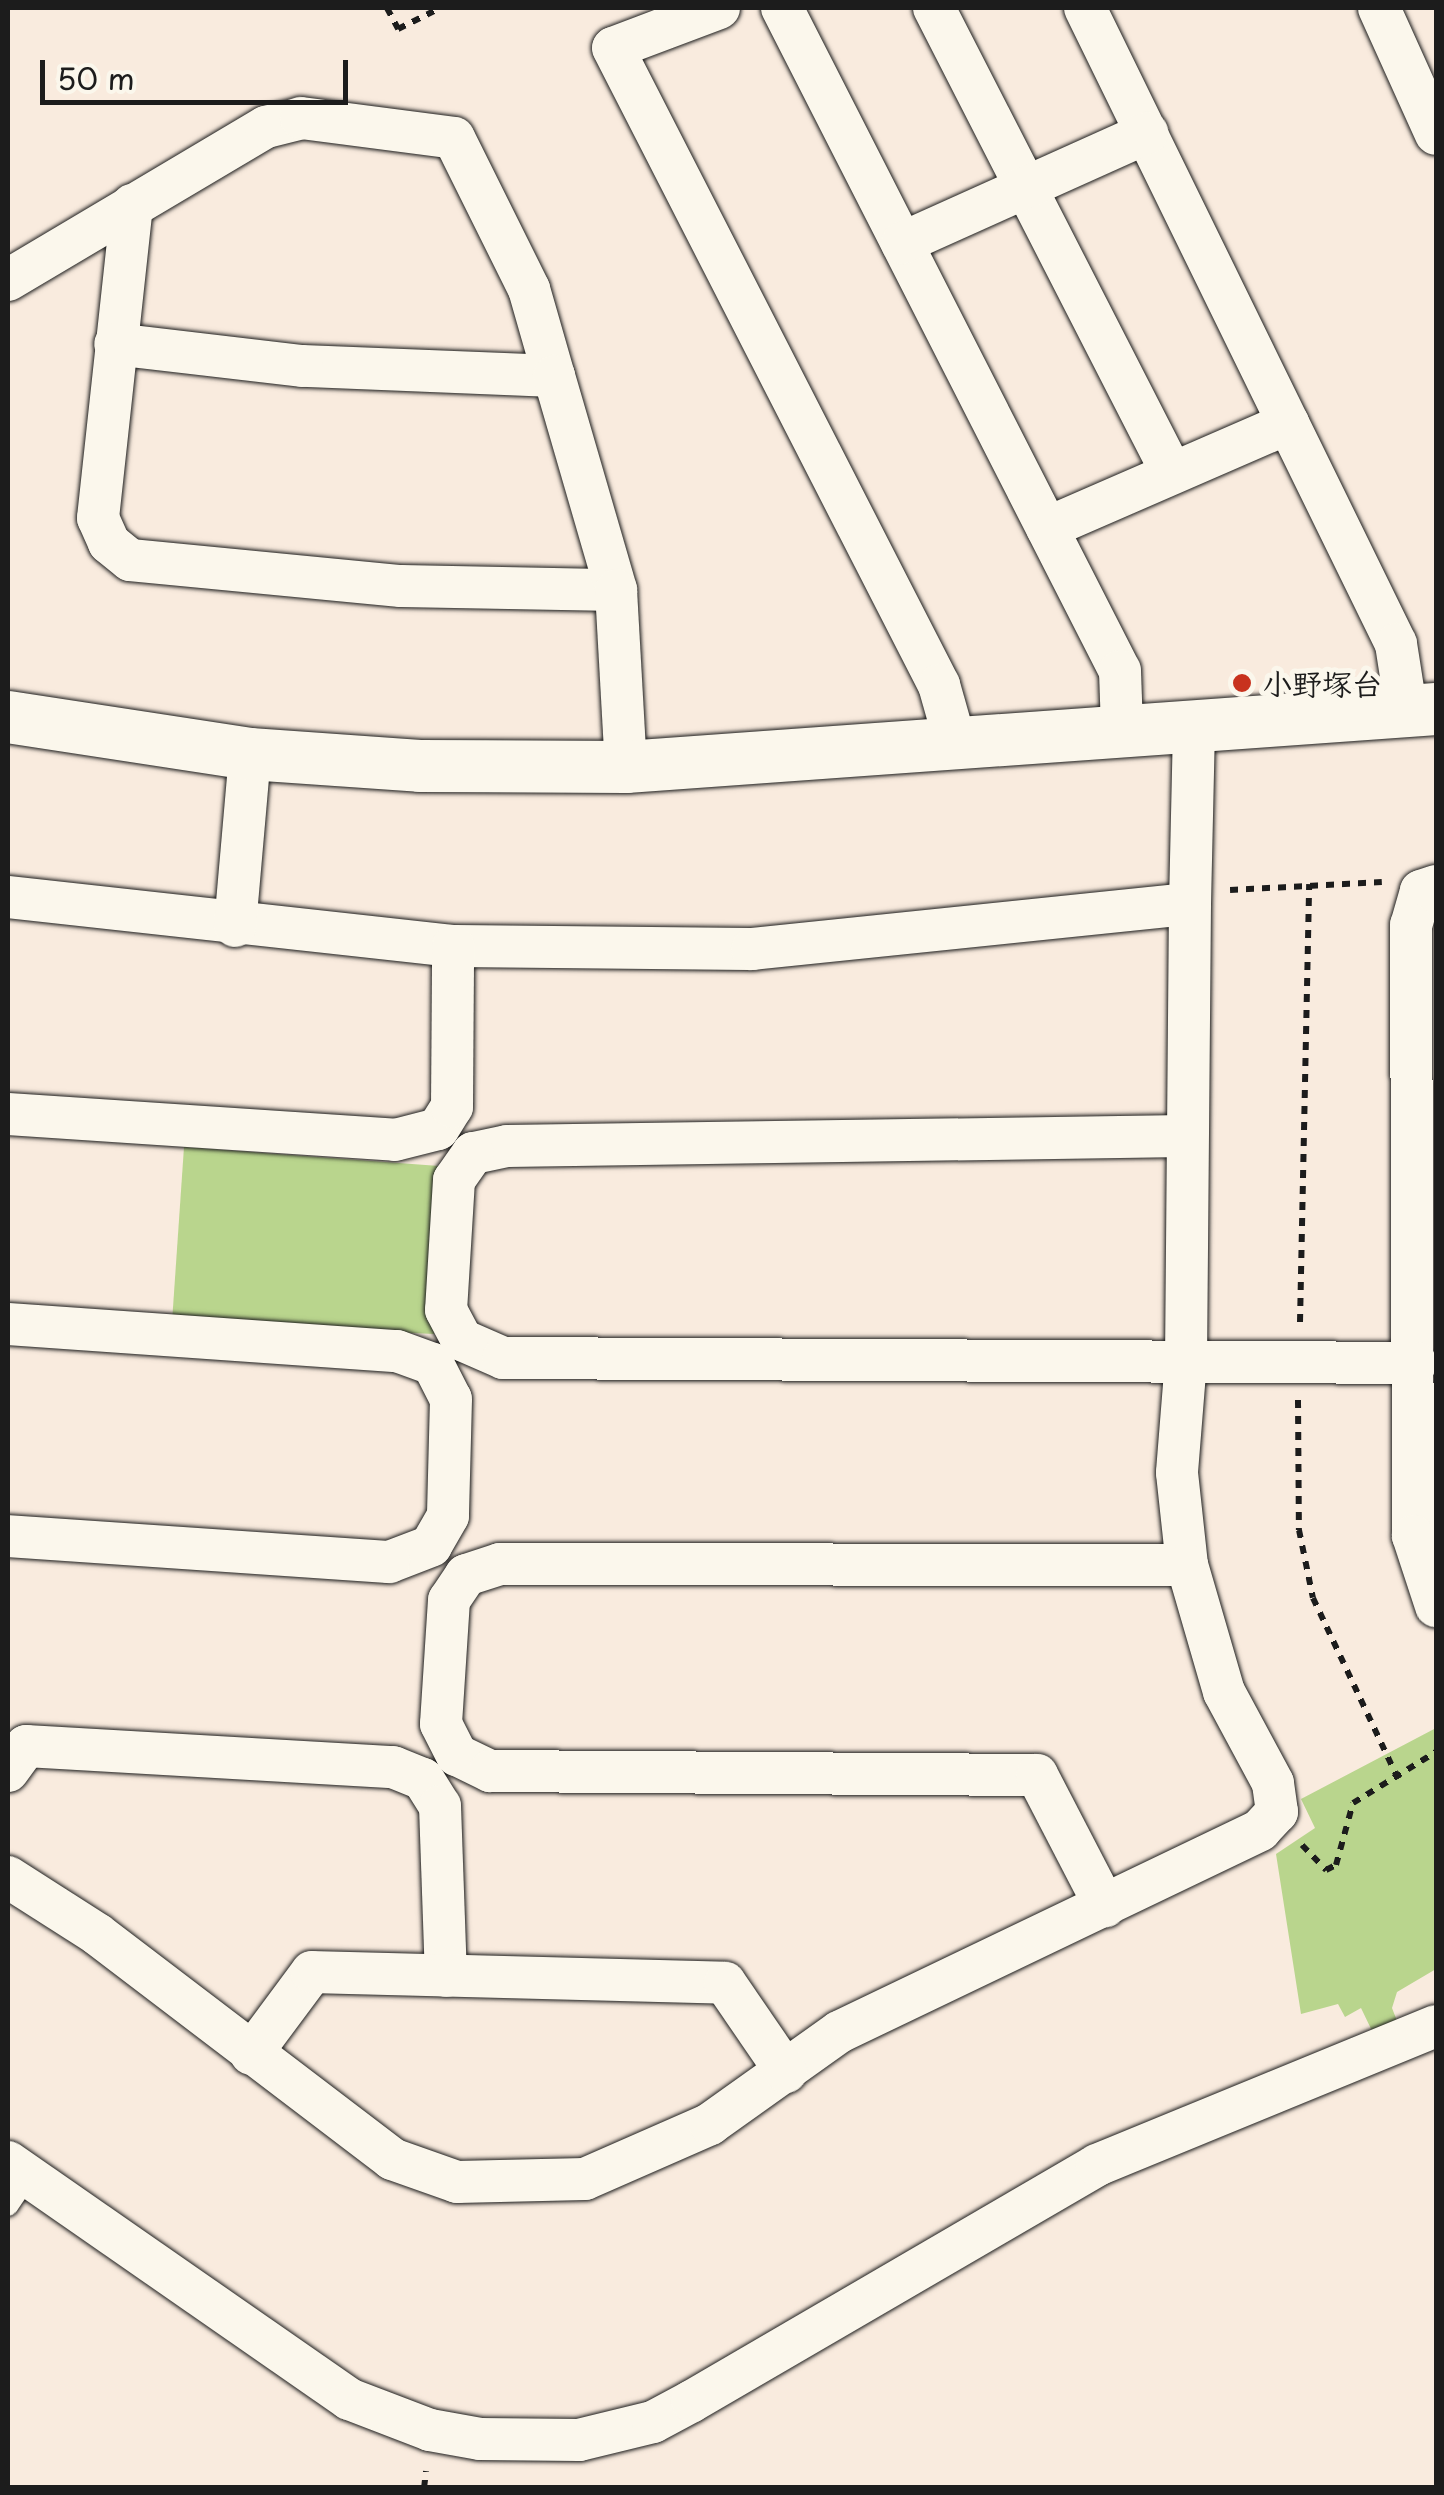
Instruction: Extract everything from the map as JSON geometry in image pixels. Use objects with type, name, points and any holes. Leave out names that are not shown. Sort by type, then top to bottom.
[{"type":"street","points":[[719,8],[613,48],[939,685],[956,745]]},
{"type":"street","points":[[782,8],[1120,671],[1122,728]]},
{"type":"street","points":[[934,8],[1172,473]]},
{"type":"street","points":[[8,717],[250,754],[420,766],[626,767],[1421,708],[1396,644],[1085,8]]},
{"type":"street","points":[[1379,8],[1436,134]]},
{"type":"street","points":[[8,280],[266,127],[301,118],[454,138],[529,289],[616,590],[626,767]]},
{"type":"street","points":[[902,243],[1147,133]]},
{"type":"street","points":[[132,205],[98,518],[109,542],[130,560],[401,586],[616,590]]},
{"type":"street","points":[[115,344],[302,366],[554,376]]},
{"type":"street","points":[[1047,528],[1288,423]]},
{"type":"street","points":[[8,1877],[97,1934],[392,2160],[457,2182],[584,2180],[710,2124],[839,2032],[1260,1830],[1277,1812],[1273,1783],[1224,1692],[1186,1565],[1177,1473],[1186,1360],[1194,724]]},
{"type":"street","points":[[235,926],[250,754]]},
{"type":"street","points":[[1429,888],[1411,924],[1426,1097],[1413,1536],[1436,1606]]},
{"type":"street","points":[[8,897],[235,926],[453,946],[752,950],[1190,904]]},
{"type":"street","points":[[8,1114],[395,1140],[438,1129],[452,1107],[453,946]]},
{"type":"street","points":[[1186,1136],[507,1146],[472,1153],[454,1180],[446,1310],[462,1340],[503,1358],[1416,1363]]},
{"type":"street","points":[[8,1324],[397,1351],[432,1364],[452,1398],[448,1516],[431,1546],[389,1562],[8,1536]]},
{"type":"street","points":[[1105,1906],[1038,1775],[490,1771],[457,1755],[441,1724],[449,1600],[466,1574],[500,1564],[1186,1565]]},
{"type":"street","points":[[8,1772],[26,1746],[393,1767],[423,1779],[440,1806],[446,1976]]},
{"type":"street","points":[[252,2054],[312,1972],[725,1982],[786,2072]]},
{"type":"street","points":[[14,2182],[349,2399],[430,2430],[480,2439],[578,2440],[653,2422],[680,2408],[1098,2165],[1436,2026]]},
{"type":"path","points":[[387,8],[398,29],[440,8]]},
{"type":"path","points":[[1190,904],[1215,892],[1309,884],[1403,882],[1429,888]]},
{"type":"path","points":[[1277,1812],[1326,1870],[1341,1856],[1354,1803],[1436,1752]]},
{"type":"green space","points":[[184,1147],[439,1166],[434,1334],[172,1322]]},
{"type":"green space","points":[[1436,1728],[1436,1969],[1397,1992],[1392,2008],[1399,2026],[1374,2035],[1361,2008],[1345,2017],[1338,2004],[1301,2014],[1276,1854],[1315,1828],[1301,1799]]},
{"type":"place","name":"小野塚台","points":[[1242,683]]}]
